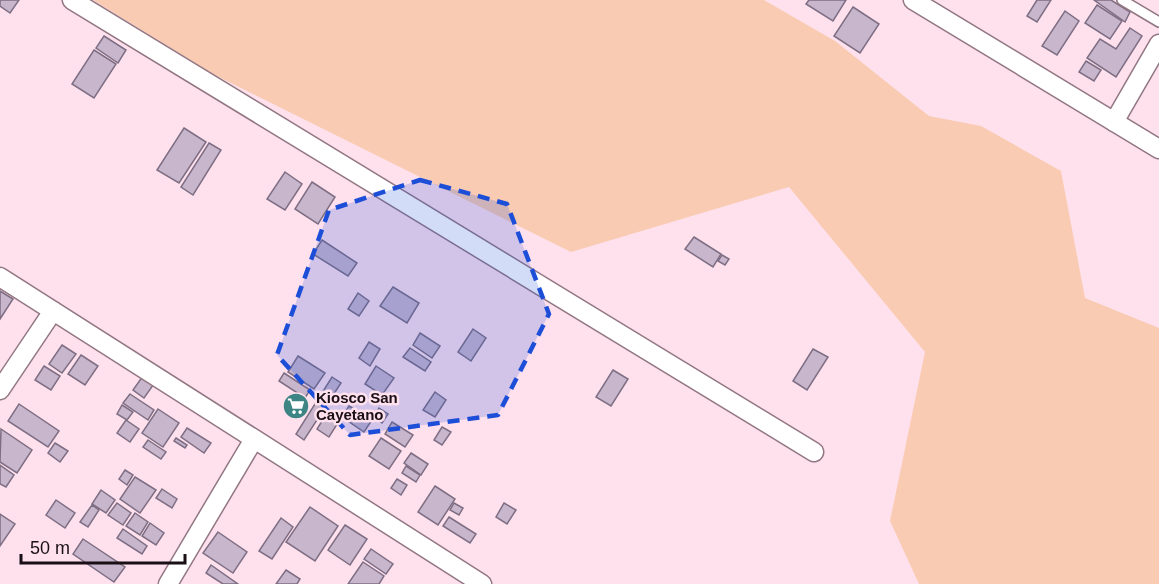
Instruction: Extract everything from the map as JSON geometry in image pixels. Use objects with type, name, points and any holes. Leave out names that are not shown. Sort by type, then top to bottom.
[{"type":"street","points":[[72,0],[814,452]]},
{"type":"street","points":[[913,0],[1159,149]]},
{"type":"street","points":[[1114,122],[1159,44]]},
{"type":"street","points":[[0,277],[255,439],[462,579],[483,584]]},
{"type":"street","points":[[0,390],[53,311]]},
{"type":"street","points":[[168,584],[255,439]]},
{"type":"lane","points":[[1122,0],[1159,22]]},
{"type":"highlighted area","points":[[420,180],[507,204],[549,314],[498,415],[350,435],[277,355],[329,210]]},
{"type":"shaded area","points":[[93,0],[764,0],[835,41],[929,116],[981,126],[1061,171],[1085,298],[1159,328],[1159,584],[919,584],[890,521],[925,352],[789,187],[571,252],[213,74]]},
{"type":"building","points":[[0,0],[19,0],[10,13],[0,6]]},
{"type":"building","points":[[809,0],[846,0],[833,21],[806,4]]},
{"type":"building","points":[[1037,0],[1051,0],[1037,22],[1027,16]]},
{"type":"building","points":[[1094,0],[1111,0],[1130,12],[1125,22]]},
{"type":"building","points":[[1097,5],[1122,21],[1110,39],[1085,23]]},
{"type":"building","points":[[853,7],[879,24],[860,53],[834,36]]},
{"type":"building","points":[[1065,11],[1079,21],[1057,55],[1042,46]]},
{"type":"building","points":[[1130,28],[1142,36],[1116,77],[1087,58],[1100,39],[1116,49]]},
{"type":"building","points":[[104,36],[126,50],[118,63],[96,48]]},
{"type":"building","points":[[94,50],[116,64],[94,98],[72,84]]},
{"type":"building","points":[[1086,61],[1101,70],[1094,81],[1079,72]]},
{"type":"building","points":[[184,128],[206,142],[179,183],[157,170]]},
{"type":"building","points":[[209,143],[221,150],[193,195],[181,187]]},
{"type":"building","points":[[285,172],[302,184],[285,210],[267,199]]},
{"type":"building","points":[[312,182],[335,197],[318,224],[295,209]]},
{"type":"building","points":[[694,237],[721,254],[713,267],[685,249]]},
{"type":"building","points":[[322,240],[357,263],[348,276],[313,254]]},
{"type":"building","points":[[722,255],[729,259],[725,265],[718,261]]},
{"type":"building","points":[[393,287],[419,303],[407,323],[380,306]]},
{"type":"building","points":[[0,291],[13,299],[0,319]]},
{"type":"building","points":[[358,293],[369,301],[359,316],[348,309]]},
{"type":"building","points":[[473,329],[486,338],[471,361],[458,352]]},
{"type":"building","points":[[420,333],[440,346],[432,358],[413,345]]},
{"type":"building","points":[[369,342],[380,349],[370,366],[359,358]]},
{"type":"building","points":[[62,345],[76,354],[62,373],[49,364]]},
{"type":"building","points":[[410,348],[431,362],[425,371],[403,357]]},
{"type":"building","points":[[813,349],[828,357],[807,390],[793,381]]},
{"type":"building","points":[[81,355],[98,366],[85,385],[68,374]]},
{"type":"building","points":[[298,356],[325,373],[314,389],[288,372]]},
{"type":"building","points":[[44,366],[60,376],[51,390],[35,380]]},
{"type":"building","points":[[376,366],[394,378],[382,395],[365,384]]},
{"type":"building","points":[[613,370],[628,379],[611,406],[596,397]]},
{"type":"building","points":[[145,373],[156,381],[144,398],[133,390]]},
{"type":"building","points":[[284,373],[310,390],[305,398],[279,381]]},
{"type":"building","points":[[332,377],[341,383],[304,440],[296,434]]},
{"type":"building","points":[[435,392],[446,400],[435,417],[423,410]]},
{"type":"building","points":[[130,394],[154,410],[148,420],[123,403]]},
{"type":"building","points":[[19,404],[59,431],[48,447],[8,421]]},
{"type":"building","points":[[122,405],[133,412],[127,420],[117,414]]},
{"type":"building","points":[[349,406],[372,420],[364,432],[342,417]]},
{"type":"building","points":[[379,408],[388,414],[382,423],[374,417]]},
{"type":"building","points":[[158,409],[179,423],[163,447],[142,433]]},
{"type":"building","points":[[329,410],[341,418],[329,437],[317,429]]},
{"type":"building","points":[[126,420],[139,429],[130,442],[117,433]]},
{"type":"building","points":[[392,422],[413,435],[405,447],[385,434]]},
{"type":"building","points":[[442,427],[451,432],[442,445],[434,440]]},
{"type":"building","points":[[187,428],[211,443],[204,453],[181,437]]},
{"type":"building","points":[[1,429],[32,450],[17,473],[0,462]]},
{"type":"building","points":[[176,438],[187,445],[185,448],[174,441]]},
{"type":"building","points":[[381,438],[401,451],[389,469],[369,456]]},
{"type":"building","points":[[148,440],[166,452],[161,459],[143,447]]},
{"type":"building","points":[[55,443],[68,451],[60,462],[48,453]]},
{"type":"building","points":[[411,453],[428,464],[421,475],[404,463]]},
{"type":"building","points":[[0,465],[14,475],[6,487],[0,484]]},
{"type":"building","points":[[406,466],[420,475],[416,482],[402,473]]},
{"type":"building","points":[[125,470],[133,475],[127,485],[119,479]]},
{"type":"building","points":[[135,477],[156,490],[140,513],[120,499]]},
{"type":"building","points":[[397,479],[407,485],[401,495],[391,488]]},
{"type":"building","points":[[435,486],[455,499],[438,525],[418,512]]},
{"type":"building","points":[[162,489],[177,499],[172,508],[156,498]]},
{"type":"building","points":[[101,490],[115,500],[106,513],[92,504]]},
{"type":"building","points":[[56,500],[75,513],[65,528],[46,515]]},
{"type":"building","points":[[117,503],[131,513],[123,525],[108,515]]},
{"type":"building","points":[[454,503],[463,508],[459,515],[450,510]]},
{"type":"building","points":[[504,503],[516,510],[507,524],[496,517]]},
{"type":"building","points":[[92,505],[99,510],[88,527],[80,522]]},
{"type":"building","points":[[310,507],[338,526],[315,561],[286,542]]},
{"type":"building","points":[[135,513],[148,522],[140,535],[126,526]]},
{"type":"building","points":[[0,514],[15,524],[0,546]]},
{"type":"building","points":[[449,517],[476,534],[470,543],[443,526]]},
{"type":"building","points":[[281,518],[293,527],[272,559],[259,551]]},
{"type":"building","points":[[150,523],[164,533],[156,545],[142,536]]},
{"type":"building","points":[[345,525],[367,539],[350,565],[328,550]]},
{"type":"building","points":[[123,529],[147,546],[142,554],[117,538]]},
{"type":"building","points":[[218,532],[247,552],[233,573],[203,553]]},
{"type":"building","points":[[83,539],[125,567],[114,582],[73,554]]},
{"type":"building","points":[[371,549],[393,564],[386,574],[364,559]]},
{"type":"building","points":[[363,562],[384,576],[379,584],[348,584]]},
{"type":"building","points":[[211,565],[238,584],[223,584],[206,573]]},
{"type":"building","points":[[286,570],[300,579],[297,584],[276,584]]},
{"type":"place","name":"Kiosco San Cayetano","points":[[296,406]]}]
